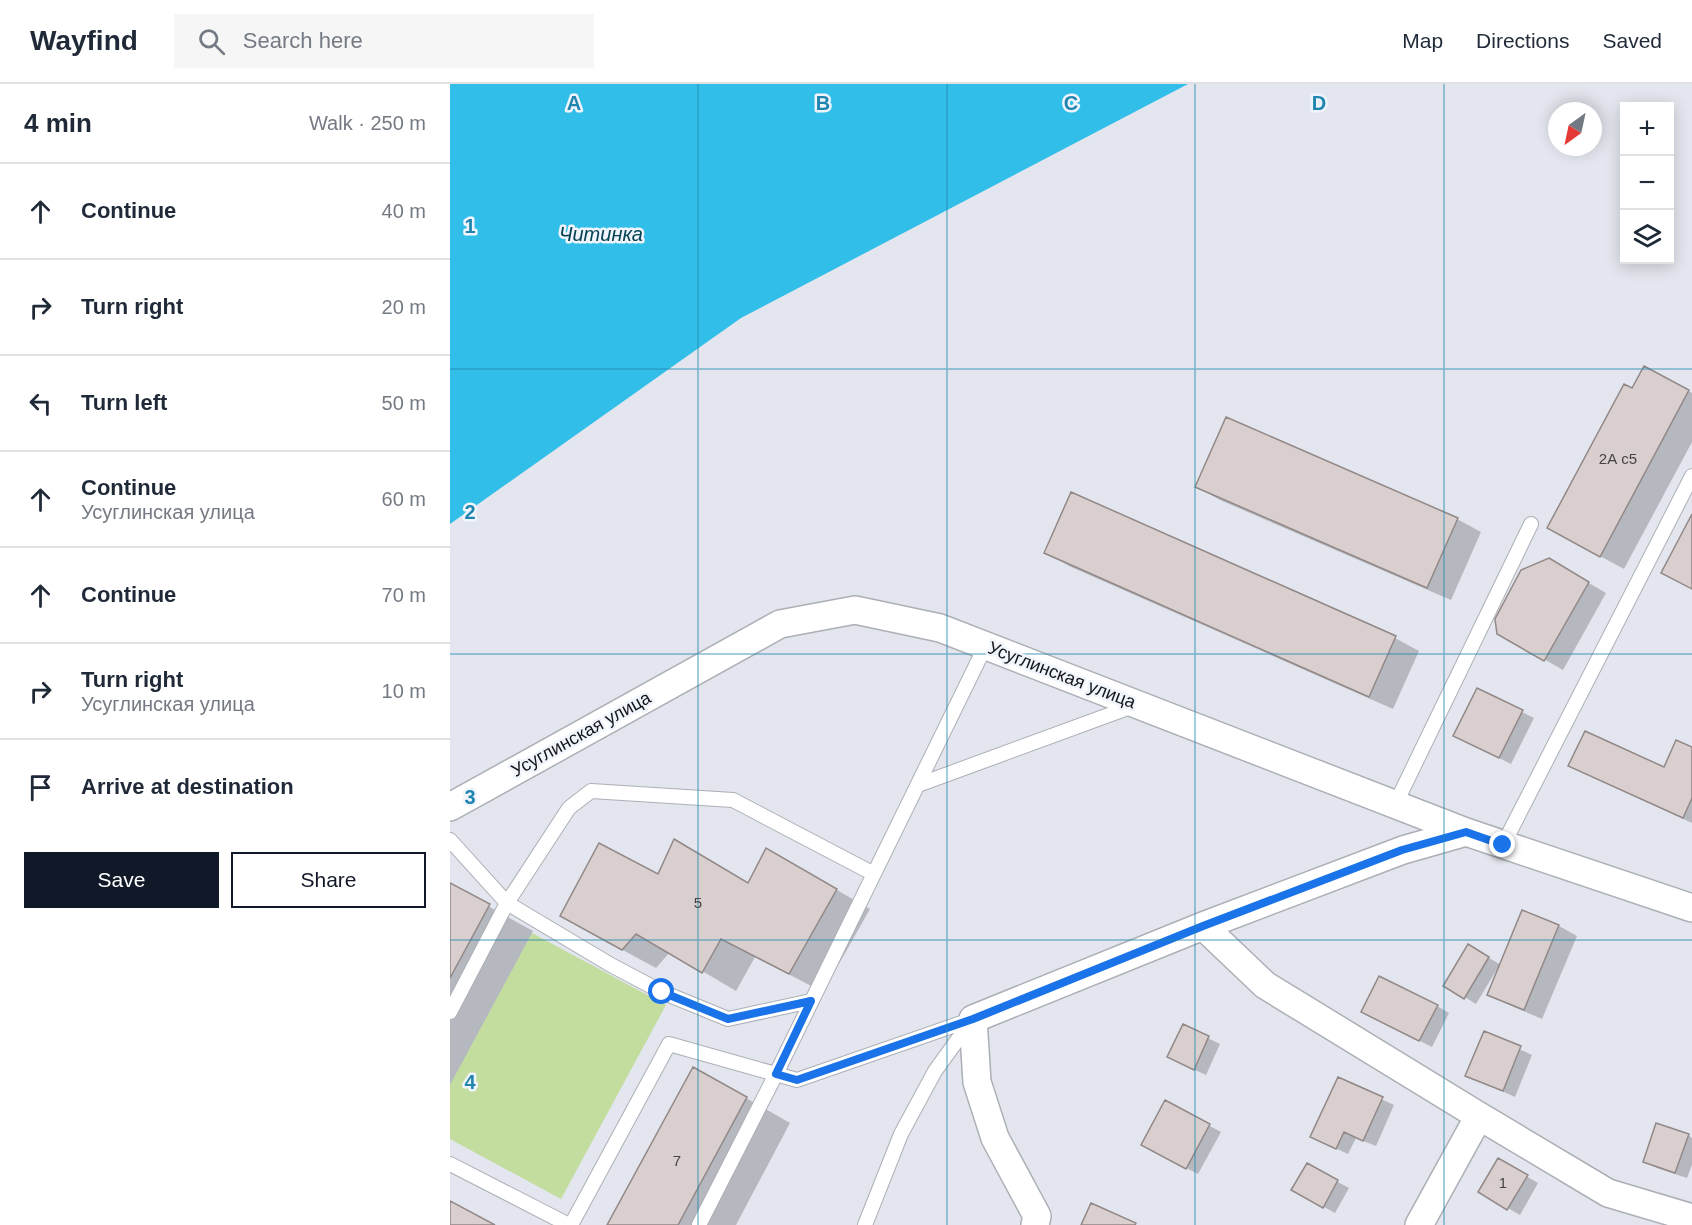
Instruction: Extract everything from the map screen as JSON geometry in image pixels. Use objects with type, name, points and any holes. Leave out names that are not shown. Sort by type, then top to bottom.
[{"type":"street","name":"Усуглинская улица","points":[[450,807],[780,624],[855,610],[940,628],[1466,832],[1692,908]]},
{"type":"street","points":[[1035,1225],[1037,1216],[995,1138],[977,1082],[973,1019],[1203,926],[1402,850],[1466,832]]},
{"type":"street","points":[[1203,926],[1265,986],[1479,1116],[1608,1193],[1692,1218]]},
{"type":"street","points":[[1419,1225],[1479,1116]]},
{"type":"lane","points":[[1503,845],[1692,476]]},
{"type":"lane","points":[[1395,805],[1531,524]]},
{"type":"lane","points":[[699,1225],[776,1074],[986,645]]},
{"type":"lane","points":[[918,785],[1138,705]]},
{"type":"lane","points":[[450,1012],[507,903],[569,808],[591,791],[734,800],[874,874]]},
{"type":"lane","points":[[450,840],[507,903],[611,965],[662,992],[728,1019],[811,1001]]},
{"type":"lane","points":[[450,1164],[570,1225],[669,1044],[797,1080],[973,1019]]},
{"type":"lane","points":[[865,1225],[901,1134],[935,1071],[973,1019]]},
{"type":"green space","points":[[532,933],[666,1005],[561,1199],[450,1139],[450,1085]]},
{"type":"water","name":"Читинка","points":[[450,84],[1188,84],[741,318],[450,524]]},
{"type":"building","points":[[1644,366],[1689,390],[1600,557],[1547,528],[1624,384],[1632,388]]},
{"type":"building","points":[[1226,417],[1458,518],[1427,588],[1195,487]]},
{"type":"building","points":[[1071,492],[1396,636],[1369,697],[1044,553]]},
{"type":"building","points":[[1692,514],[1692,589],[1661,573]]},
{"type":"building","points":[[1549,558],[1589,582],[1544,661],[1497,634],[1495,619],[1521,570]]},
{"type":"building","points":[[1477,688],[1523,710],[1499,758],[1453,736]]},
{"type":"building","points":[[1585,731],[1664,767],[1676,740],[1692,747],[1692,798],[1683,818],[1568,766]]},
{"type":"building","points":[[674,839],[748,883],[766,848],[837,889],[789,974],[721,939],[702,973],[636,934],[622,950],[560,916],[599,843],[658,874]]},
{"type":"building","points":[[450,883],[490,904],[450,978]]},
{"type":"building","points":[[1522,910],[1559,925],[1524,1010],[1487,995]]},
{"type":"building","points":[[1468,944],[1489,957],[1464,999],[1443,986]]},
{"type":"building","points":[[1379,976],[1438,1005],[1419,1041],[1361,1012]]},
{"type":"building","points":[[1183,1024],[1209,1036],[1194,1070],[1167,1057]]},
{"type":"building","points":[[1484,1031],[1521,1046],[1503,1091],[1465,1076]]},
{"type":"building","points":[[693,1067],[747,1097],[678,1225],[607,1225]]},
{"type":"building","points":[[1338,1077],[1383,1097],[1363,1141],[1344,1132],[1336,1149],[1310,1137]]},
{"type":"building","points":[[1165,1100],[1210,1124],[1186,1169],[1141,1145]]},
{"type":"building","points":[[1656,1123],[1689,1134],[1675,1173],[1643,1162]]},
{"type":"building","points":[[1498,1158],[1528,1175],[1507,1210],[1478,1192]]},
{"type":"building","points":[[1307,1163],[1338,1180],[1323,1208],[1291,1190]]},
{"type":"building","points":[[450,1201],[495,1225],[450,1225]]},
{"type":"building","points":[[1091,1203],[1136,1223],[1135,1225],[1081,1225]]},
{"type":"route","points":[[662,992],[728,1019],[811,1001],[776,1074],[797,1080],[973,1019],[1203,926],[1402,850],[1466,832],[1503,845]]}]
